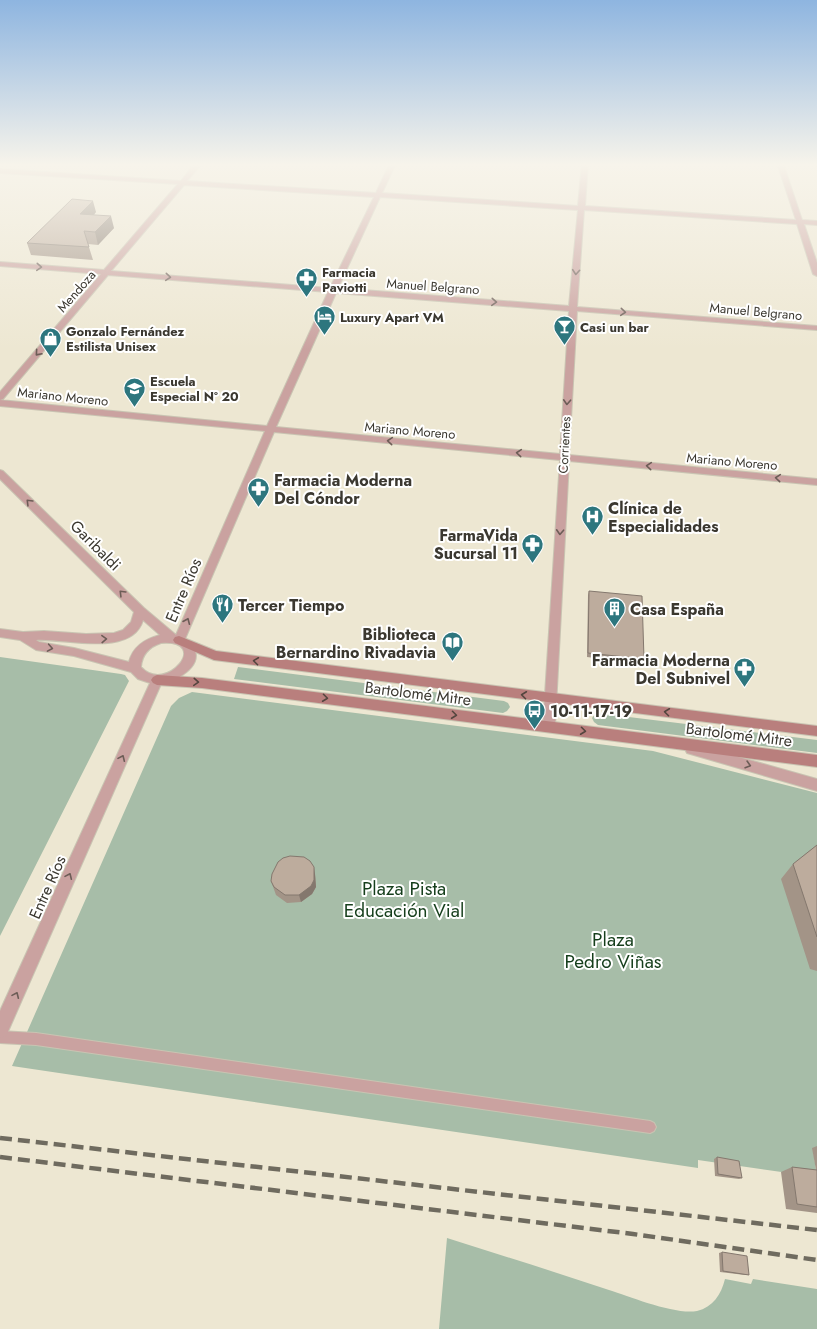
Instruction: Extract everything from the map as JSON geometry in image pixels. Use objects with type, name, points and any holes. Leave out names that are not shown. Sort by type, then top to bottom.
[{"type":"main road","name":"Bartolomé Mitre","points":[[175,639],[214,655],[817,731]]},
{"type":"main road","name":"Bartolomé Mitre","points":[[157,680],[202,683],[817,761]]},
{"type":"street","name":"Mendoza","points":[[0,397],[148,225]]},
{"type":"street","name":"Entre Ríos","points":[[0,1030],[157,680],[172,677],[185,669],[189,663],[191,654],[189,648],[175,639],[333,290],[364,225]]},
{"type":"street","name":"Corrientes","points":[[549,726],[573,308],[580,225]]},
{"type":"street","points":[[801,225],[817,274]]},
{"type":"street","name":"Manuel Belgrano","points":[[0,264],[817,328]]},
{"type":"street","name":"Mariano Moreno","points":[[0,403],[817,482]]},
{"type":"street","name":"Garibaldi","points":[[0,473],[140,611],[175,639]]},
{"type":"street","name":"Bartolomé Mitre","points":[[0,633],[23,636],[44,635],[83,639],[113,638],[122,635],[135,627],[139,620],[140,611]]},
{"type":"street","name":"Bartolomé Mitre","points":[[23,636],[36,646],[74,652],[135,668],[142,676],[157,680]]},
{"type":"street","points":[[135,668],[136,656],[147,644],[154,640],[175,639]]},
{"type":"street","points":[[670,742],[817,785]]},
{"type":"lane","points":[[0,1037],[36,1039],[650,1127]]},
{"type":"green space","points":[[0,657],[121,674],[125,675],[129,681],[0,936]]},
{"type":"green space","points":[[238,667],[504,701],[508,703],[510,707],[503,713],[234,679]]},
{"type":"green space","name":"Plaza Pedro Viñas","points":[[192,692],[653,751],[817,793],[817,1149],[813,1149],[817,1177],[698,1160],[698,1168],[12,1066],[171,706],[179,698]]},
{"type":"green space","points":[[596,713],[817,740],[817,753],[598,725],[592,718]]},
{"type":"green space","points":[[447,1238],[641,1301],[665,1308],[688,1312],[697,1311],[708,1307],[716,1300],[725,1279],[751,1284],[753,1279],[817,1289],[817,1329],[439,1329]]},
{"type":"building","points":[[45,225],[102,225],[95,232],[84,231],[89,247],[27,243]]},
{"type":"building","name":"Casa España","points":[[589,591],[642,596],[644,659],[588,653]]},
{"type":"building","points":[[817,845],[817,937],[793,864]]},
{"type":"building","points":[[290,856],[304,857],[310,861],[314,867],[314,880],[311,886],[299,895],[285,895],[274,887],[271,881],[272,874],[278,862],[283,858]]},
{"type":"building","points":[[717,1157],[739,1161],[742,1178],[718,1174]]},
{"type":"building","points":[[792,1167],[817,1170],[817,1207],[797,1204]]},
{"type":"building","points":[[722,1252],[747,1256],[749,1275],[723,1271]]},
{"type":"railway","points":[[0,1138],[817,1230]]},
{"type":"railway","points":[[0,1157],[633,1234],[817,1260]]},
{"type":"place","name":"Farmacia Paviotti","points":[[306,298]]},
{"type":"place","name":"Luxury Apart VM","points":[[324,336]]},
{"type":"place","name":"Casi un bar","points":[[564,346]]},
{"type":"place","name":"Gonzalo Fernández Estilista Unisex","points":[[50,358]]},
{"type":"place","name":"Escuela Especial Nº 20","points":[[135,408]]},
{"type":"place","name":"Farmacia Moderna Del Cóndor","points":[[258,508]]},
{"type":"place","name":"Clínica de Especialidades","points":[[592,536]]},
{"type":"place","name":"FarmaVida Sucursal 11","points":[[533,564]]},
{"type":"place","name":"Tercer Tiempo","points":[[222,624]]},
{"type":"place","name":"Casa España","points":[[615,628]]},
{"type":"place","name":"Biblioteca Bernardino Rivadavia","points":[[452,662]]},
{"type":"place","name":"Farmacia Moderna Del Subnivel","points":[[745,688]]},
{"type":"place","name":"10-11-17-19","points":[[535,730]]},
{"type":"park label","name":"Plaza Pista Educación Vial","points":[[404,899]]}]
